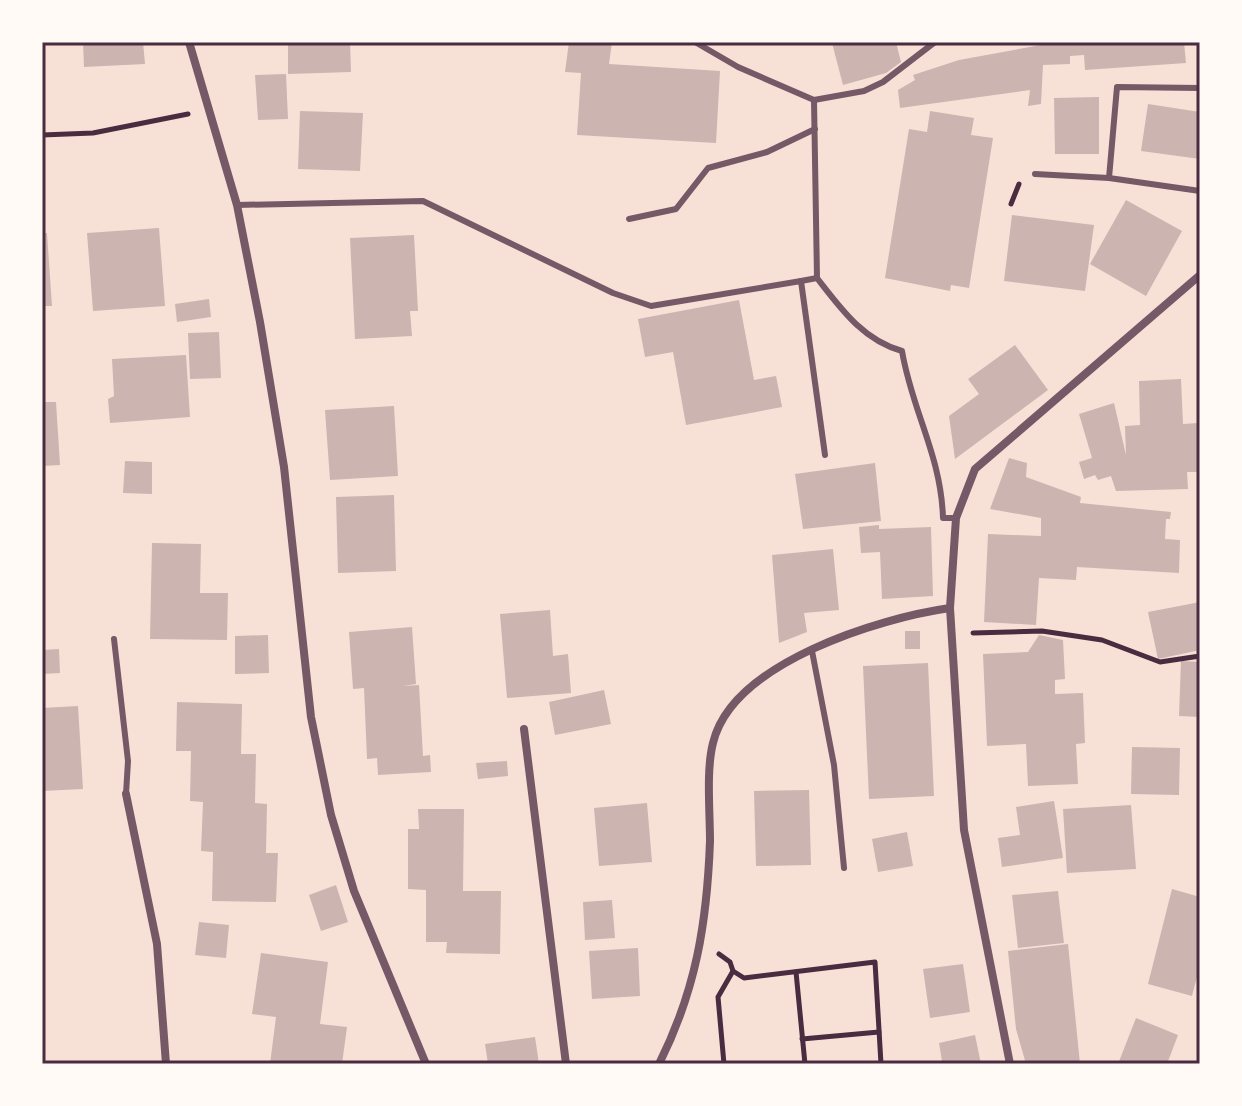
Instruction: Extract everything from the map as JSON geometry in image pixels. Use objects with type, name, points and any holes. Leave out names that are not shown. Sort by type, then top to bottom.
[{"type":"street","points":[[189,42],[237,205],[284,467],[311,717],[331,815],[354,891],[426,1064]]},
{"type":"street","points":[[1010,1064],[964,830],[950,608],[956,518],[975,469],[1200,275]]},
{"type":"street","points":[[659,1064],[671,1039],[702,947],[708,886],[713,742],[735,702],[772,668],[906,614],[950,608]]},
{"type":"street","points":[[524,729],[566,1064]]},
{"type":"street","points":[[126,794],[157,944],[166,1064]]},
{"type":"lane","points":[[695,42],[738,67],[814,100],[864,91],[883,82],[935,42]]},
{"type":"lane","points":[[1109,178],[1117,87],[1200,88]]},
{"type":"lane","points":[[814,100],[817,278],[853,322],[881,345],[902,351],[908,384],[932,443],[942,488],[943,518],[956,518]]},
{"type":"lane","points":[[629,219],[676,209],[708,168],[767,152],[815,129]]},
{"type":"lane","points":[[1035,174],[1109,178],[1200,191]]},
{"type":"lane","points":[[237,205],[423,201],[613,293],[651,306],[817,278]]},
{"type":"lane","points":[[801,281],[825,455]]},
{"type":"lane","points":[[114,639],[128,761],[126,794]]},
{"type":"lane","points":[[812,651],[834,765],[844,868]]},
{"type":"path","points":[[42,135],[93,133],[209,109]]},
{"type":"path","points":[[952,634],[1042,631],[1102,640],[1160,662],[1200,656]]},
{"type":"path","points":[[724,1064],[718,997],[733,971],[744,978],[875,962],[881,1064]]},
{"type":"path","points":[[796,972],[805,1064]]},
{"type":"path","points":[[802,1039],[879,1032]]},
{"type":"building","points":[[83,42],[143,42],[145,64],[84,67]]},
{"type":"building","points":[[288,42],[350,42],[351,72],[288,74]]},
{"type":"building","points":[[569,42],[612,42],[609,64],[720,71],[716,143],[577,135],[581,73],[565,72]]},
{"type":"building","points":[[896,42],[901,62],[886,73],[843,85],[832,43]]},
{"type":"building","points":[[1057,42],[1184,42],[1186,63],[1085,70],[1084,55],[1070,56],[1070,64],[1043,65],[1041,104],[1028,106],[1030,90],[900,108],[898,90],[915,80],[913,75],[959,60]]},
{"type":"building","points":[[286,74],[288,119],[258,120],[255,75]]},
{"type":"building","points":[[1099,97],[1099,154],[1055,154],[1054,98]]},
{"type":"building","points":[[1148,104],[1200,112],[1200,159],[1141,151]]},
{"type":"building","points":[[300,111],[363,113],[360,171],[298,169]]},
{"type":"building","points":[[930,111],[974,118],[971,135],[993,138],[969,288],[951,285],[950,291],[885,278],[909,129],[927,132]]},
{"type":"building","points":[[1126,200],[1182,231],[1146,296],[1090,264]]},
{"type":"building","points":[[1012,215],[1094,225],[1085,291],[1004,281]]},
{"type":"building","points":[[159,228],[165,306],[93,311],[87,233]]},
{"type":"building","points":[[42,233],[47,233],[52,306],[42,306]]},
{"type":"building","points":[[414,235],[418,311],[410,311],[412,336],[355,339],[350,238]]},
{"type":"building","points":[[209,299],[211,317],[177,322],[175,304]]},
{"type":"building","points":[[739,300],[754,380],[776,376],[782,407],[686,425],[673,352],[645,357],[638,319]]},
{"type":"building","points":[[219,332],[221,378],[190,379],[188,333]]},
{"type":"building","points":[[1015,345],[1048,390],[955,459],[949,416],[979,394],[968,379]]},
{"type":"building","points":[[186,355],[190,417],[110,423],[108,399],[114,396],[112,359]]},
{"type":"building","points":[[1181,379],[1183,424],[1198,423],[1200,472],[1187,472],[1188,489],[1116,491],[1111,476],[1098,480],[1095,475],[1084,479],[1079,462],[1092,458],[1079,414],[1114,403],[1126,455],[1125,426],[1140,425],[1139,381]]},
{"type":"building","points":[[42,402],[56,402],[60,465],[42,466]]},
{"type":"building","points":[[394,406],[398,476],[330,480],[325,410]]},
{"type":"building","points":[[1009,458],[1027,463],[1026,477],[1081,497],[1080,503],[1171,512],[1170,519],[1166,519],[1165,539],[1180,540],[1179,573],[1077,567],[1076,580],[1039,578],[1036,625],[984,622],[988,534],[1041,536],[1041,518],[990,509]]},
{"type":"building","points":[[125,461],[152,462],[152,494],[123,493]]},
{"type":"building","points":[[875,463],[881,521],[803,529],[795,474]]},
{"type":"building","points":[[394,495],[396,571],[338,573],[336,497]]},
{"type":"building","points":[[879,525],[879,529],[931,527],[933,596],[882,599],[880,552],[861,553],[859,527]]},
{"type":"building","points":[[152,543],[201,544],[200,593],[228,593],[227,640],[150,639]]},
{"type":"building","points":[[833,549],[839,610],[804,613],[807,632],[779,643],[772,555]]},
{"type":"building","points":[[1200,602],[1200,650],[1158,659],[1148,612]]},
{"type":"building","points":[[550,610],[553,656],[568,654],[571,693],[507,698],[500,614]]},
{"type":"building","points":[[412,627],[416,684],[403,686],[419,685],[423,756],[430,755],[431,772],[378,775],[377,758],[367,759],[364,688],[353,689],[349,632]]},
{"type":"building","points":[[905,631],[920,631],[920,649],[905,649]]},
{"type":"building","points":[[268,635],[269,673],[235,674],[235,636]]},
{"type":"building","points":[[1039,635],[1063,640],[1065,679],[1055,680],[1055,694],[1083,693],[1085,743],[1076,744],[1078,784],[1028,786],[1026,744],[987,746],[983,654],[1028,652]]},
{"type":"building","points":[[59,649],[60,673],[42,674],[42,650]]},
{"type":"building","points":[[1181,661],[1200,662],[1200,717],[1179,716]]},
{"type":"building","points":[[928,663],[934,796],[869,799],[863,666]]},
{"type":"building","points":[[604,690],[611,724],[555,735],[549,702]]},
{"type":"building","points":[[177,702],[242,704],[241,754],[256,754],[255,803],[267,804],[266,853],[278,853],[276,902],[212,901],[213,852],[201,851],[203,802],[190,801],[191,751],[176,751]]},
{"type":"building","points":[[78,706],[83,789],[42,791],[42,708]]},
{"type":"building","points":[[1132,747],[1180,748],[1179,795],[1131,794]]},
{"type":"building","points":[[507,761],[508,776],[478,779],[476,763]]},
{"type":"building","points":[[809,790],[811,865],[756,866],[754,791]]},
{"type":"building","points":[[1054,801],[1063,858],[1002,867],[998,838],[1020,835],[1016,807]]},
{"type":"building","points":[[647,803],[652,862],[599,866],[594,808]]},
{"type":"building","points":[[1131,805],[1136,869],[1067,873],[1063,809]]},
{"type":"building","points":[[418,809],[464,809],[463,891],[501,891],[500,954],[446,953],[447,942],[426,942],[426,890],[408,889],[408,829],[419,829]]},
{"type":"building","points":[[907,832],[913,866],[878,872],[872,839]]},
{"type":"building","points":[[336,885],[348,922],[321,931],[309,895]]},
{"type":"building","points":[[1172,889],[1200,897],[1200,965],[1192,996],[1148,984]]},
{"type":"building","points":[[1058,891],[1064,943],[1018,948],[1012,895]]},
{"type":"building","points":[[612,900],[615,938],[585,940],[583,902]]},
{"type":"building","points":[[199,922],[229,925],[226,958],[195,955]]},
{"type":"building","points":[[1068,944],[1080,1064],[1026,1064],[1016,1029],[1008,951]]},
{"type":"building","points":[[638,948],[640,996],[592,999],[589,951]]},
{"type":"building","points":[[261,953],[328,962],[320,1024],[347,1027],[342,1064],[270,1064],[276,1017],[252,1014]]},
{"type":"building","points":[[963,964],[970,1012],[930,1018],[923,969]]},
{"type":"building","points":[[1136,1018],[1178,1035],[1167,1064],[1118,1064]]},
{"type":"building","points":[[975,1035],[981,1064],[934,1064],[942,1061],[939,1043]]},
{"type":"building","points":[[535,1037],[539,1064],[488,1064],[485,1044]]}]
